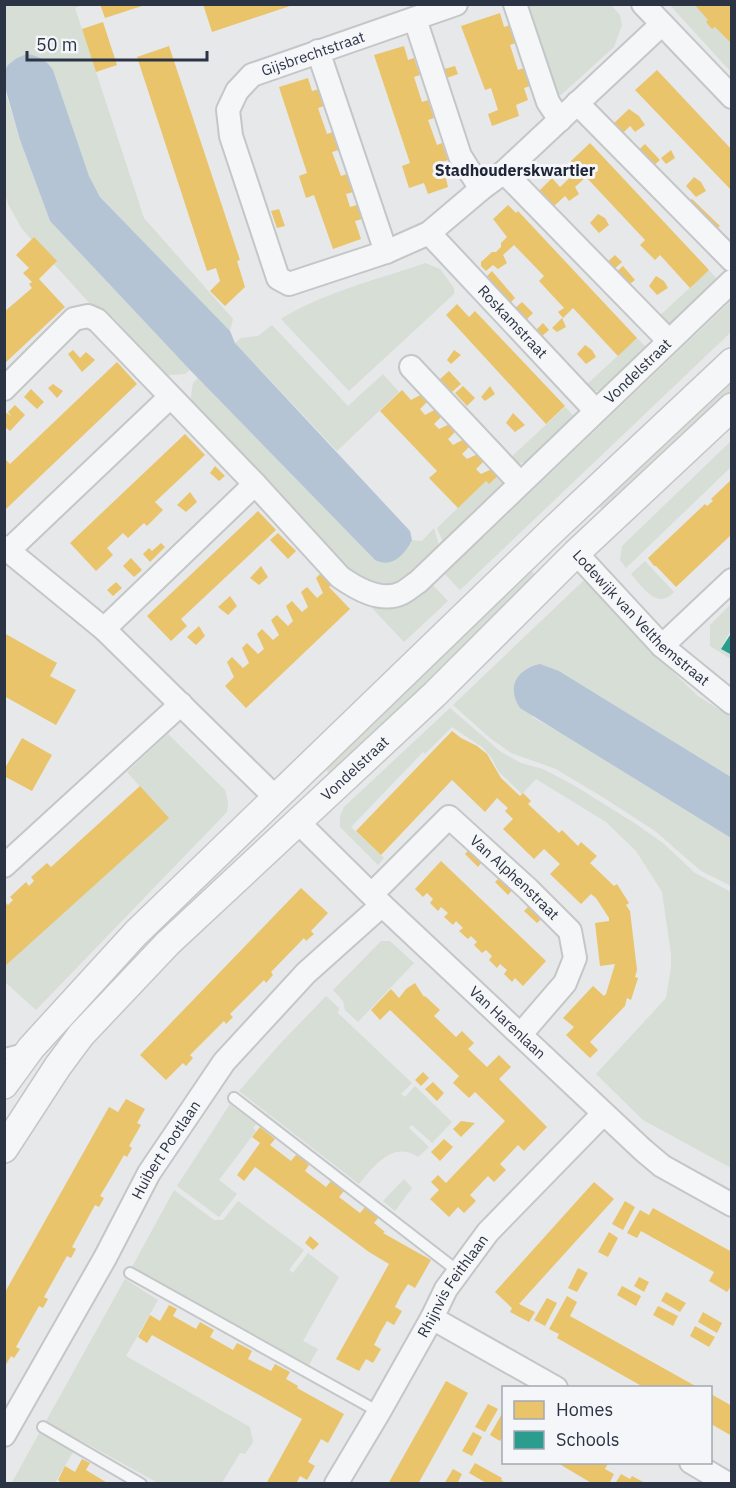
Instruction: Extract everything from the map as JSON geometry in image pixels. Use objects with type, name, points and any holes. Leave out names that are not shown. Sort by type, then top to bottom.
[{"type":"street","name":"Gijsbrechtstraat","points":[[386,252],[289,284],[278,278],[231,136],[228,110],[237,91],[252,75],[456,4]]},
{"type":"street","points":[[515,4],[548,102],[560,120]]},
{"type":"street","points":[[643,4],[732,97]]},
{"type":"street","points":[[415,19],[460,156],[481,189]]},
{"type":"street","points":[[318,51],[386,252],[429,233],[504,172],[662,24]]},
{"type":"street","points":[[577,103],[732,260]]},
{"type":"street","points":[[504,172],[669,341]]},
{"type":"street","name":"Roskamstraat","points":[[429,233],[595,410]]},
{"type":"street","name":"Vondelstraat","points":[[255,484],[340,577],[357,590],[380,596],[401,594],[418,582],[732,281]]},
{"type":"street","points":[[4,388],[74,319],[88,316],[97,320],[255,484],[104,628]]},
{"type":"street","points":[[4,1085],[30,1048],[136,933],[553,530],[732,362]]},
{"type":"street","points":[[411,367],[520,483]]},
{"type":"street","points":[[170,396],[7,549],[104,628],[298,822]]},
{"type":"street","name":"Vondelstraat","points":[[4,1149],[81,1035],[168,943],[435,694],[576,553],[732,407]]},
{"type":"street","name":"Lodewijk van Velthemstraat","points":[[553,530],[662,646],[732,703]]},
{"type":"street","points":[[662,646],[732,580]]},
{"type":"street","points":[[4,866],[181,704]]},
{"type":"street","name":"Van Alphenstraat","points":[[377,899],[449,817],[528,889],[570,931],[575,958],[565,983],[521,1034]]},
{"type":"street","name":"Van Harenlaan","points":[[298,822],[603,1114],[662,1166],[732,1205]]},
{"type":"street","name":"Huibert Pootlaan","points":[[4,1435],[105,1258],[149,1173],[224,1062],[377,899]]},
{"type":"street","name":"Rhijnvis Feithlaan","points":[[336,1484],[380,1412],[446,1289],[488,1232],[603,1114]]},
{"type":"street","points":[[432,1318],[552,1386]]},
{"type":"street","points":[[694,1464],[728,1484]]},
{"type":"lane","points":[[4,1054],[30,1048]]},
{"type":"lane","points":[[234,1098],[459,1272]]},
{"type":"lane","points":[[130,1273],[380,1412]]},
{"type":"lane","points":[[44,1427],[141,1484]]},
{"type":"shaded area","points":[[5,5],[83,5],[75,8],[144,218],[233,319],[230,331],[100,197],[89,176],[53,70],[5,73]]},
{"type":"shaded area","points":[[525,5],[611,5],[620,15],[622,25],[614,47],[561,95],[555,94]]},
{"type":"shaded area","points":[[670,5],[731,5],[731,72],[677,13]]},
{"type":"shaded area","points":[[4,87],[20,140],[50,221],[190,370],[185,374],[160,376],[137,353],[137,344],[113,317],[103,318],[22,229],[8,204],[5,193]]},
{"type":"shaded area","points":[[425,263],[440,269],[454,288],[454,294],[349,391],[281,319],[315,301],[351,287]]},
{"type":"shaded area","points":[[709,270],[721,283],[677,324],[669,326],[656,319]]},
{"type":"shaded area","points":[[731,301],[731,332],[460,590],[441,570],[479,536],[483,538]]},
{"type":"shaded area","points":[[272,325],[348,406],[383,374],[399,392],[337,451],[235,343],[241,338],[258,336]]},
{"type":"shaded area","points":[[637,338],[646,347],[645,352],[601,391],[584,387]]},
{"type":"shaded area","points":[[731,370],[731,399],[608,516],[594,501]]},
{"type":"shaded area","points":[[198,378],[375,560],[386,562],[396,558],[412,540],[422,541],[434,528],[440,549],[414,573],[390,589],[344,572],[345,565],[240,452],[232,452],[227,439],[214,424],[204,424],[189,408],[193,383]]},
{"type":"shaded area","points":[[565,407],[576,418],[526,466],[522,462],[515,469],[507,461]]},
{"type":"shaded area","points":[[731,441],[731,467],[626,568],[620,560],[622,546]]},
{"type":"shaded area","points":[[501,473],[510,482],[444,545],[437,528],[486,481],[489,484]]},
{"type":"shaded area","points":[[645,561],[674,592],[668,597],[662,599],[650,595],[631,574]]},
{"type":"shaded area","points":[[526,565],[540,580],[332,776],[318,762]]},
{"type":"shaded area","points":[[583,581],[589,582],[651,651],[698,696],[731,717],[731,777],[559,671],[532,717],[731,838],[731,886],[701,871],[655,831],[604,798],[556,769],[511,753],[490,738],[453,705]]},
{"type":"shaded area","points":[[430,582],[448,601],[404,642],[372,608],[380,600]]},
{"type":"shaded area","points":[[731,604],[731,630],[721,648],[731,655],[731,659],[710,646],[710,625]]},
{"type":"shaded area","points":[[450,708],[501,752],[521,763],[543,769],[575,786],[663,843],[695,873],[731,892],[731,1168],[643,1120],[596,1074],[666,998],[671,967],[662,892],[636,851],[606,822],[536,779],[522,794],[499,772],[491,757],[482,747],[452,727],[425,754],[423,752],[351,827],[384,858],[378,865],[340,827],[340,816],[344,807]]},
{"type":"shaded area","points":[[168,734],[225,790],[228,802],[227,812],[36,1010],[5,982],[4,966],[168,818],[127,772]]},
{"type":"shaded area","points":[[381,941],[390,941],[414,963],[358,1022],[345,1010],[343,1001],[333,990]]},
{"type":"shaded area","points":[[326,996],[339,1008],[338,1013],[412,1083],[401,1094],[405,1097],[415,1086],[452,1122],[432,1143],[412,1125],[409,1128],[429,1147],[418,1157],[409,1153],[392,1153],[378,1163],[359,1184],[239,1091]]},
{"type":"shaded area","points":[[230,1104],[256,1124],[253,1128],[256,1131],[219,1180],[237,1194],[219,1217],[177,1186]]},
{"type":"shaded area","points":[[404,1179],[412,1188],[395,1211],[383,1201]]},
{"type":"shaded area","points":[[174,1190],[214,1220],[223,1220],[238,1201],[304,1250],[289,1270],[293,1273],[308,1253],[339,1277],[303,1341],[318,1349],[309,1365],[132,1267]]},
{"type":"shaded area","points":[[125,1279],[158,1300],[126,1356],[250,1427],[253,1442],[245,1454],[240,1453],[222,1483],[158,1483],[80,1440],[55,1483],[11,1484]]},
{"type":"water","points":[[27,54],[42,59],[53,70],[89,176],[100,197],[230,331],[235,343],[410,531],[412,540],[397,559],[387,563],[375,560],[190,370],[50,221],[20,140],[5,87],[5,70],[8,65]]},
{"type":"water","points":[[540,664],[559,671],[731,777],[731,838],[520,708],[514,693],[516,680],[525,670]]},
{"type":"building: Homes","points":[[100,4],[145,4],[145,5],[105,18]]},
{"type":"building: Homes","points":[[203,4],[293,4],[293,5],[212,32]]},
{"type":"building: Homes","points":[[694,4],[732,4],[732,44],[715,27],[712,29],[706,22],[708,20]]},
{"type":"building: Homes","points":[[500,13],[504,27],[510,25],[516,43],[510,45],[518,70],[524,68],[530,86],[524,88],[528,100],[516,105],[519,116],[492,126],[488,114],[498,110],[491,88],[485,90],[461,26]]},
{"type":"building: Homes","points":[[103,22],[117,65],[96,72],[82,29]]},
{"type":"building: Homes","points":[[169,46],[240,260],[237,261],[245,287],[225,306],[210,291],[220,281],[216,268],[207,271],[137,57]]},
{"type":"building: Homes","points":[[404,46],[408,60],[414,58],[420,75],[414,77],[422,102],[428,100],[434,118],[428,120],[437,145],[442,143],[448,160],[442,162],[448,187],[428,194],[424,183],[409,188],[402,166],[410,163],[374,55]]},
{"type":"building: Homes","points":[[455,66],[458,74],[444,79],[441,70]]},
{"type":"building: Homes","points":[[657,70],[732,150],[732,191],[635,90]]},
{"type":"building: Homes","points":[[308,78],[312,91],[319,89],[324,106],[318,108],[327,134],[333,132],[339,150],[332,152],[341,176],[347,174],[353,192],[346,194],[350,207],[357,205],[362,219],[355,221],[361,239],[333,249],[314,195],[306,198],[299,176],[307,173],[279,87]]},
{"type":"building: Homes","points":[[629,109],[639,116],[645,125],[635,132],[630,126],[623,133],[614,123]]},
{"type":"building: Homes","points":[[590,143],[709,270],[690,288],[660,255],[655,260],[640,245],[645,240],[586,177],[575,187],[579,194],[569,201],[565,196],[553,207],[539,191],[552,178],[560,187],[579,169],[571,161]]},
{"type":"building: Homes","points":[[645,144],[660,160],[651,168],[636,152]]},
{"type":"building: Homes","points":[[671,150],[675,158],[666,164],[661,158]]},
{"type":"building: Homes","points":[[694,177],[701,182],[706,191],[696,197],[686,186]]},
{"type":"building: Homes","points":[[692,199],[720,226],[712,233],[685,205]]},
{"type":"building: Homes","points":[[508,205],[516,213],[518,211],[637,338],[618,356],[573,308],[563,318],[558,312],[564,308],[539,281],[544,276],[514,245],[503,255],[507,263],[498,269],[493,265],[486,271],[481,266],[481,262],[492,252],[496,252],[507,237],[493,219]]},
{"type":"building: Homes","points":[[279,209],[285,226],[277,228],[271,211]]},
{"type":"building: Homes","points":[[598,214],[605,218],[609,225],[599,233],[590,223]]},
{"type":"building: Homes","points":[[34,237],[57,261],[39,279],[65,307],[4,364],[4,312],[32,288],[29,284],[32,282],[23,273],[29,268],[16,255]]},
{"type":"building: Homes","points":[[615,255],[622,262],[612,271],[605,264]]},
{"type":"building: Homes","points":[[623,266],[635,280],[626,287],[614,274]]},
{"type":"building: Homes","points":[[492,271],[515,298],[509,304],[485,278]]},
{"type":"building: Homes","points":[[656,276],[664,281],[668,288],[657,295],[649,286]]},
{"type":"building: Homes","points":[[522,302],[533,313],[525,321],[514,309]]},
{"type":"building: Homes","points":[[457,304],[469,317],[475,311],[565,406],[546,424],[446,315]]},
{"type":"building: Homes","points":[[562,318],[566,327],[557,332],[552,328]]},
{"type":"building: Homes","points":[[543,323],[549,330],[540,338],[534,332]]},
{"type":"building: Homes","points":[[585,345],[596,357],[586,364],[577,354]]},
{"type":"building: Homes","points":[[73,350],[80,358],[86,352],[95,360],[82,372],[68,354]]},
{"type":"building: Homes","points":[[454,350],[461,355],[451,364],[447,360]]},
{"type":"building: Homes","points":[[117,362],[137,384],[6,509],[4,507],[4,458],[10,464]]},
{"type":"building: Homes","points":[[449,371],[461,384],[452,392],[440,379]]},
{"type":"building: Homes","points":[[53,384],[63,391],[57,398],[48,388]]},
{"type":"building: Homes","points":[[463,386],[475,398],[467,406],[455,393]]},
{"type":"building: Homes","points":[[490,386],[495,394],[485,401],[481,397]]},
{"type":"building: Homes","points":[[31,389],[44,402],[37,409],[24,397]]},
{"type":"building: Homes","points":[[402,390],[411,400],[426,392],[431,398],[420,409],[425,415],[440,407],[445,413],[434,424],[439,429],[454,422],[459,428],[448,439],[453,445],[468,437],[473,443],[462,454],[467,459],[482,452],[487,458],[476,469],[481,474],[496,467],[501,473],[489,484],[486,481],[458,508],[429,478],[437,471],[380,411]]},
{"type":"building: Homes","points":[[15,405],[25,415],[10,431],[4,426],[4,415],[7,413],[12,417],[8,412]]},
{"type":"building: Homes","points":[[513,413],[525,425],[515,432],[506,423]]},
{"type":"building: Homes","points":[[185,434],[205,455],[155,502],[163,510],[147,526],[144,523],[128,538],[123,533],[107,548],[113,555],[96,571],[70,543]]},
{"type":"building: Homes","points":[[215,466],[225,476],[219,481],[210,473]]},
{"type":"building: Homes","points":[[732,479],[732,534],[676,587],[648,558],[705,504],[707,506],[713,501],[711,499]]},
{"type":"building: Homes","points":[[190,492],[197,502],[186,512],[177,505]]},
{"type":"building: Homes","points":[[258,511],[276,530],[181,619],[187,626],[171,641],[147,616]]},
{"type":"building: Homes","points":[[278,533],[296,551],[288,559],[270,540]]},
{"type":"building: Homes","points":[[161,543],[165,547],[150,562],[143,554],[149,548],[152,551]]},
{"type":"building: Homes","points":[[131,558],[142,570],[134,577],[123,566]]},
{"type":"building: Homes","points":[[261,566],[268,577],[259,585],[250,578]]},
{"type":"building: Homes","points":[[321,573],[332,584],[329,587],[350,609],[246,708],[225,686],[234,677],[227,662],[232,657],[243,668],[249,663],[242,648],[247,643],[258,654],[264,649],[257,634],[262,629],[273,640],[279,635],[271,620],[277,615],[288,626],[293,621],[286,606],[292,601],[302,612],[308,607],[301,592],[307,587],[317,598],[323,593],[316,578]]},
{"type":"building: Homes","points":[[116,582],[122,588],[113,596],[107,590]]},
{"type":"building: Homes","points":[[230,596],[237,606],[228,615],[218,607]]},
{"type":"building: Homes","points":[[199,626],[205,636],[196,645],[187,637]]},
{"type":"building: Homes","points":[[4,633],[57,663],[50,676],[76,690],[56,725],[4,696]]},
{"type":"building: Homes","points":[[452,731],[487,754],[501,778],[520,796],[523,793],[531,801],[528,804],[559,833],[562,830],[578,846],[581,842],[597,856],[590,863],[614,886],[617,884],[629,903],[626,905],[630,911],[637,970],[635,977],[638,978],[631,1000],[627,998],[625,1006],[590,1042],[598,1050],[590,1058],[566,1035],[574,1027],[563,1018],[593,986],[604,996],[606,994],[615,964],[600,966],[595,923],[609,921],[609,918],[591,894],[581,904],[550,874],[560,864],[544,849],[534,859],[503,829],[513,819],[505,811],[508,808],[497,798],[485,812],[452,780],[381,855],[356,831]]},
{"type":"building: Homes","points":[[22,738],[52,755],[32,791],[4,776],[4,770]]},
{"type":"building: Homes","points":[[140,786],[169,818],[4,967],[4,901],[8,905],[13,900],[10,897],[26,882],[29,886],[34,881],[31,877],[47,863],[51,867]]},
{"type":"building: Homes","points":[[474,844],[487,856],[478,867],[465,854]]},
{"type":"building: Homes","points":[[441,861],[546,961],[523,986],[515,978],[512,982],[504,974],[507,970],[500,964],[497,968],[489,960],[492,956],[486,950],[482,953],[474,945],[477,942],[471,936],[468,939],[459,931],[463,928],[456,921],[453,925],[444,917],[448,913],[441,907],[438,911],[430,903],[433,899],[427,893],[423,897],[415,889]]},
{"type":"building: Homes","points":[[504,873],[517,885],[508,895],[495,882]]},
{"type":"building: Homes","points":[[301,888],[328,913],[311,931],[314,934],[306,941],[304,938],[271,972],[273,975],[266,983],[264,980],[230,1014],[233,1017],[226,1024],[224,1021],[190,1055],[193,1058],[186,1066],[183,1063],[166,1080],[140,1055]]},
{"type":"building: Homes","points":[[534,901],[547,914],[537,923],[524,911]]},
{"type":"building: Homes","points":[[415,983],[424,997],[440,1010],[434,1016],[456,1037],[462,1031],[474,1043],[468,1049],[487,1067],[499,1055],[511,1067],[499,1079],[547,1127],[524,1151],[518,1145],[500,1164],[506,1170],[494,1182],[488,1176],[470,1195],[476,1201],[464,1213],[458,1207],[449,1217],[430,1199],[439,1190],[431,1182],[438,1175],[446,1183],[505,1121],[475,1092],[469,1098],[453,1083],[459,1076],[390,1010],[380,1020],[371,1010],[391,989],[399,998]]},
{"type":"building: Homes","points":[[423,1072],[429,1078],[421,1086],[415,1080]]},
{"type":"building: Homes","points":[[433,1082],[444,1093],[437,1101],[425,1089]]},
{"type":"building: Homes","points":[[126,1099],[145,1109],[137,1123],[141,1125],[129,1146],[132,1148],[127,1157],[124,1155],[100,1196],[104,1198],[99,1207],[95,1205],[72,1247],[76,1249],[71,1258],[67,1256],[44,1297],[48,1299],[43,1308],[39,1306],[16,1347],[20,1349],[14,1358],[11,1356],[4,1368],[4,1294],[109,1107],[118,1112]]},
{"type":"building: Homes","points":[[461,1121],[475,1123],[461,1137],[453,1129]]},
{"type":"building: Homes","points":[[260,1127],[275,1139],[270,1145],[291,1161],[296,1155],[303,1159],[309,1165],[305,1171],[326,1187],[331,1181],[344,1191],[339,1197],[360,1213],[365,1207],[379,1217],[374,1223],[385,1232],[383,1233],[431,1260],[415,1288],[408,1284],[401,1295],[395,1307],[402,1311],[394,1325],[387,1321],[380,1333],[374,1345],[381,1349],[373,1363],[366,1359],[359,1371],[336,1359],[389,1264],[369,1252],[255,1167],[244,1181],[237,1175],[260,1143],[252,1137]]},
{"type":"building: Homes","points":[[444,1139],[453,1147],[440,1161],[431,1152]]},
{"type":"building: Homes","points":[[594,1182],[614,1199],[519,1304],[535,1312],[529,1322],[510,1312],[512,1308],[495,1292]]},
{"type":"building: Homes","points":[[625,1201],[635,1207],[623,1230],[612,1224]]},
{"type":"building: Homes","points":[[653,1208],[732,1252],[732,1285],[727,1292],[709,1281],[714,1272],[641,1231],[637,1238],[627,1233],[640,1210],[649,1215]]},
{"type":"building: Homes","points":[[609,1232],[618,1238],[608,1257],[598,1252]]},
{"type":"building: Homes","points":[[310,1236],[319,1244],[313,1250],[305,1243]]},
{"type":"building: Homes","points":[[578,1268],[588,1273],[577,1292],[568,1288]]},
{"type":"building: Homes","points":[[639,1277],[649,1282],[644,1292],[634,1286]]},
{"type":"building: Homes","points":[[622,1286],[641,1296],[636,1306],[617,1295]]},
{"type":"building: Homes","points":[[666,1292],[686,1303],[680,1312],[661,1301]]},
{"type":"building: Homes","points":[[567,1296],[577,1302],[570,1316],[695,1386],[641,1386],[557,1338],[559,1334],[549,1329]]},
{"type":"building: Homes","points":[[547,1298],[557,1303],[545,1326],[534,1320]]},
{"type":"building: Homes","points":[[169,1305],[177,1309],[173,1316],[196,1329],[200,1322],[214,1330],[210,1337],[233,1350],[237,1343],[245,1347],[252,1351],[248,1359],[271,1371],[275,1364],[290,1372],[286,1379],[298,1386],[297,1388],[344,1414],[328,1443],[321,1439],[308,1462],[315,1466],[307,1480],[300,1476],[296,1484],[266,1484],[302,1419],[152,1335],[147,1343],[138,1337],[150,1315],[160,1321]]},
{"type":"building: Homes","points":[[658,1306],[678,1316],[673,1326],[653,1315]]},
{"type":"building: Homes","points":[[703,1312],[722,1323],[717,1333],[698,1322]]},
{"type":"building: Homes","points":[[695,1326],[715,1337],[709,1347],[690,1336]]},
{"type":"building: Homes","points":[[446,1381],[468,1393],[418,1484],[388,1484]]},
{"type":"building: Homes","points":[[712,1395],[732,1406],[732,1436],[712,1425]]},
{"type":"building: Homes","points":[[488,1404],[498,1409],[485,1432],[475,1427]]},
{"type":"building: Homes","points":[[502,1414],[502,1438],[500,1441],[490,1435]]},
{"type":"building: Homes","points":[[473,1432],[482,1437],[472,1456],[462,1451]]},
{"type":"building: Homes","points":[[82,1459],[90,1463],[86,1470],[109,1484],[63,1484],[58,1480],[65,1466],[75,1472]]},
{"type":"building: Homes","points":[[475,1463],[502,1478],[501,1480],[507,1484],[488,1484],[469,1473]]},
{"type":"building: Homes","points":[[559,1464],[608,1464],[605,1469],[614,1474],[609,1484],[593,1484]]},
{"type":"building: Homes","points":[[453,1469],[462,1474],[457,1484],[444,1484]]},
{"type":"building: Homes","points":[[621,1474],[630,1479],[632,1476],[647,1484],[615,1484]]},
{"type":"building: Schools","points":[[732,632],[732,655],[721,649]]},
{"type":"district","name":"Stadhouderskwartier","points":[[515,170]]}]
